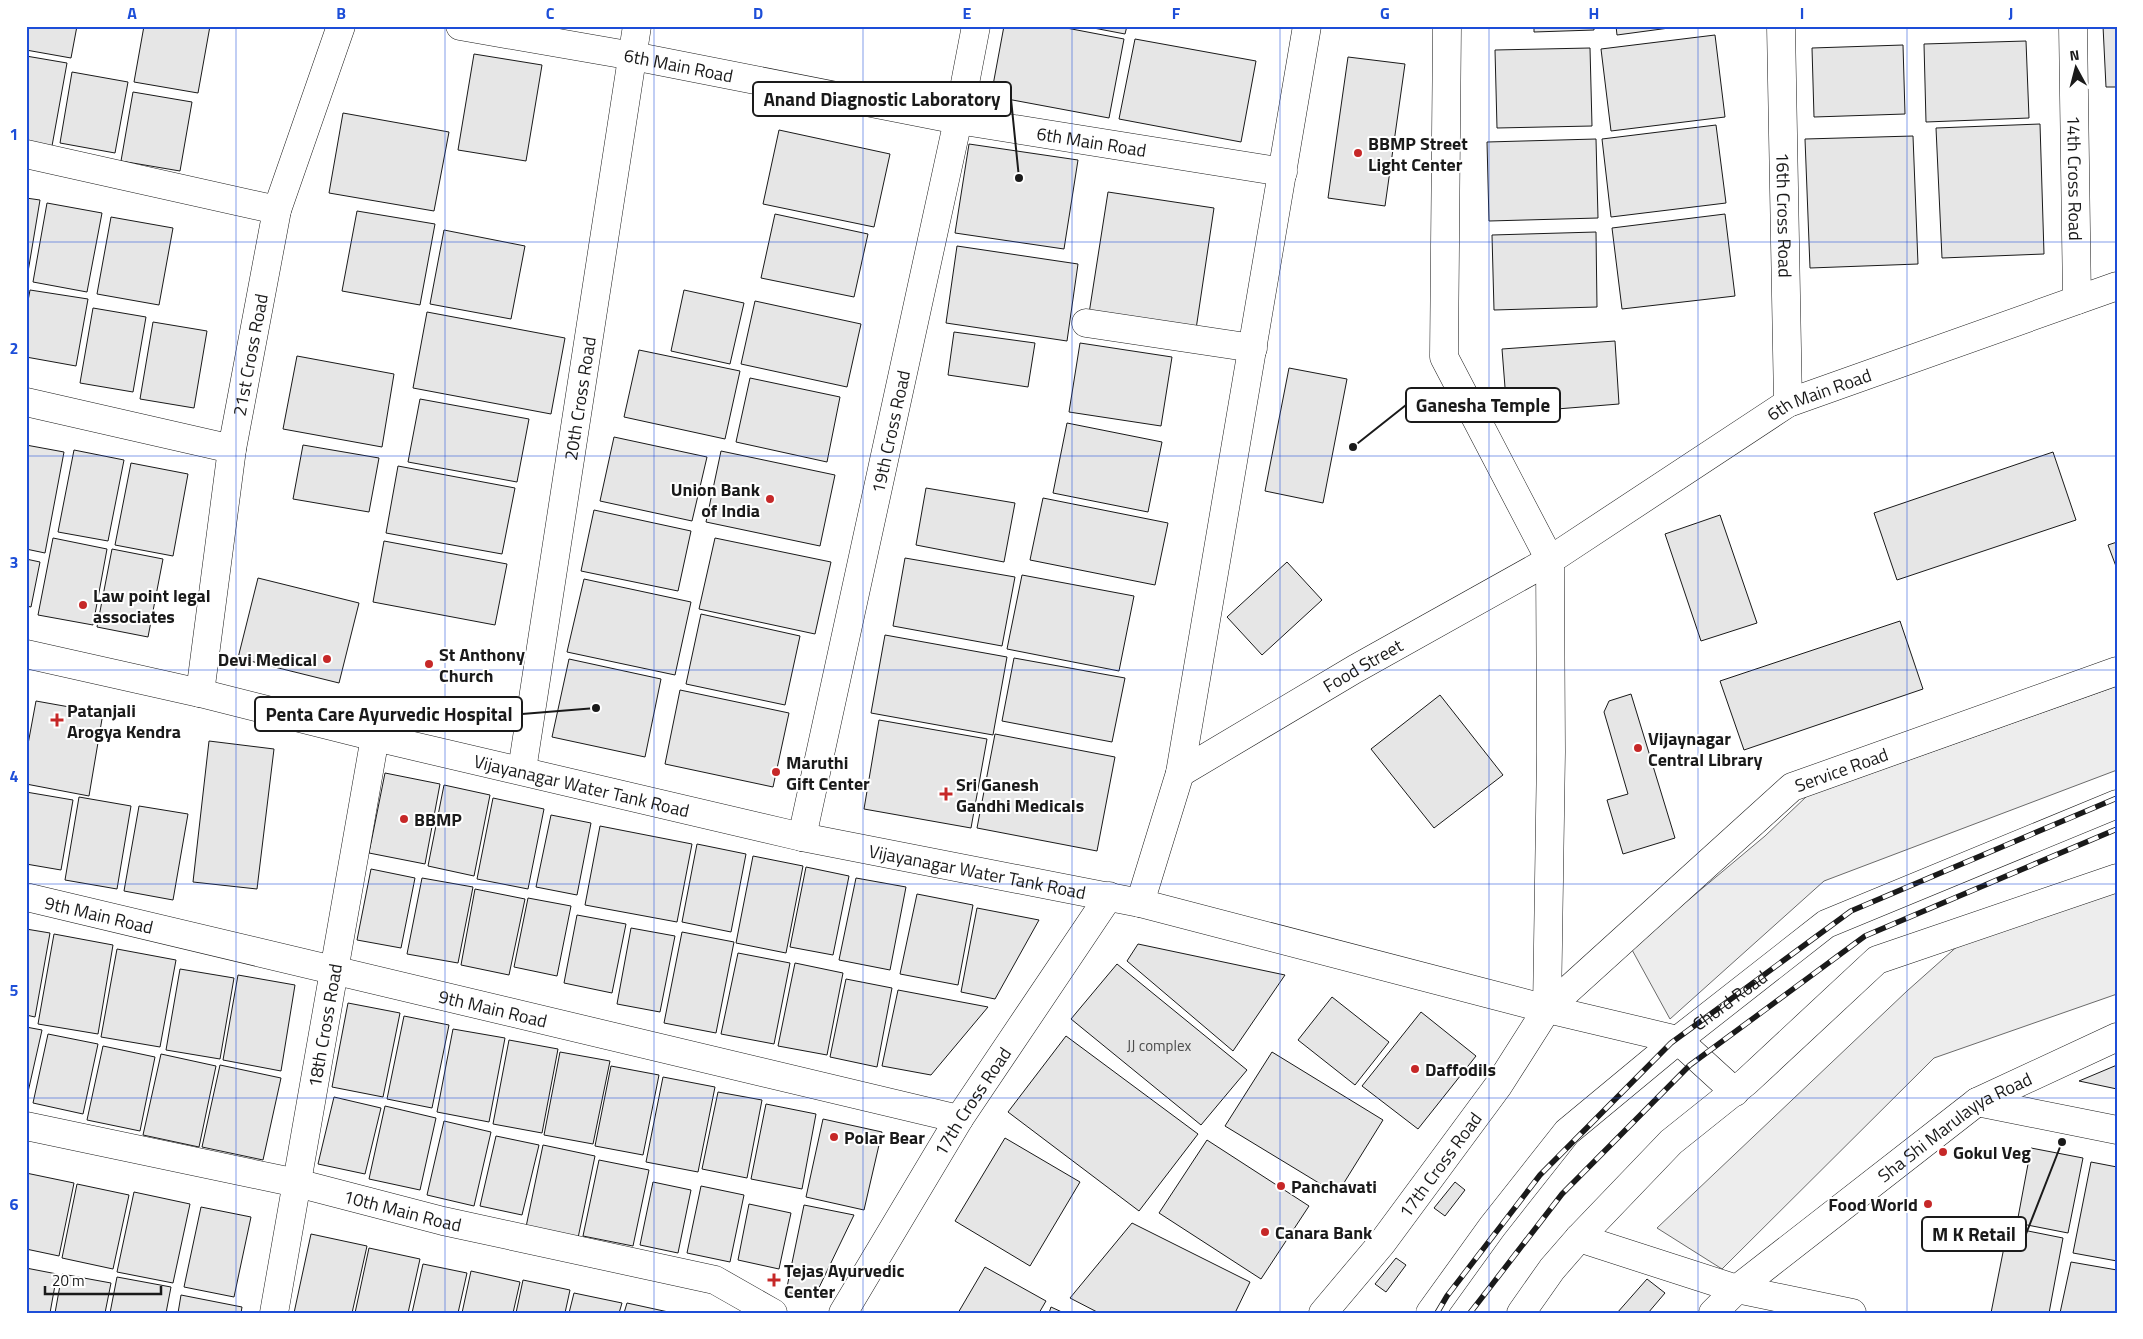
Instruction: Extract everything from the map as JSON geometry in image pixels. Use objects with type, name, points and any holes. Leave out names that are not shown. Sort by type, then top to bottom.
[{"type":"street","name":"21st Cross Road","points":[[200,693],[232,449],[277,210],[341,26]]},
{"type":"street","name":"6th Main Road","points":[[460,26],[632,56],[958,120],[1282,172]]},
{"type":"street","name":"20th Cross Road","points":[[522,770],[637,26]]},
{"type":"street","name":"19th Cross Road","points":[[802,837],[958,120],[976,26]]},
{"type":"street","points":[[1140,903],[1180,774],[1307,26]]},
{"type":"street","points":[[1447,26],[1444,357],[1550,560],[1551,752],[1547,1009]]},
{"type":"street","name":"16th Cross Road","points":[[1781,26],[1788,403]]},
{"type":"street","name":"14th Cross Road","points":[[2073,26],[2077,300]]},
{"type":"street","points":[[26,154],[277,210]]},
{"type":"street","name":"6th Main Road","points":[[1550,560],[1788,403],[2117,286]]},
{"type":"street","points":[[1086,323],[1253,348]]},
{"type":"street","points":[[26,402],[232,449]]},
{"type":"street","name":"Food Street","points":[[1180,774],[1355,669],[1550,560]]},
{"type":"street","name":"Vijayanagar Water Tank Road","points":[[26,654],[200,693],[375,737],[802,837],[1140,903],[1547,1009],[1678,1040]]},
{"type":"street","name":"Service Road","points":[[1547,1009],[1792,787],[2117,671]]},
{"type":"street","name":"18th Cross Road","points":[[274,1313],[375,737]]},
{"type":"street","name":"Chord Road","points":[[1430,1310],[1567,1132],[1678,1040],[1826,924],[2117,804]]},
{"type":"street","points":[[1521,1313],[1552,1269],[1579,1238],[1671,1142],[1735,1092],[1877,960],[2117,878]]},
{"type":"street","name":"17th Cross Road","points":[[843,1313],[959,1119],[1109,896]]},
{"type":"street","name":"9th Main Road","points":[[26,897],[959,1119]]},
{"type":"street","name":"17th Cross Road","points":[[1323,1313],[1382,1243],[1498,1086],[1547,1009]]},
{"type":"street","name":"Sha Shi Marulayya Road","points":[[1713,1313],[1737,1289],[1976,1102],[2117,1037]]},
{"type":"street","points":[[1678,1040],[1735,1092]]},
{"type":"street","points":[[1976,1102],[2117,1130]]},
{"type":"street","name":"10th Main Road","points":[[26,1126],[297,1183],[443,1221],[715,1280],[773,1313]]},
{"type":"street","points":[[1579,1238],[1737,1289],[1852,1313]]},
{"type":"shaded area","points":[[2117,686],[2117,770],[1824,881],[1670,1019],[1631,948],[1765,836],[1807,796]]},
{"type":"shaded area","points":[[2117,883],[2117,994],[1934,1058],[1722,1269],[1657,1228],[1907,991],[1979,927]]},
{"type":"building","points":[[26,26],[77,26],[71,58],[26,50]]},
{"type":"building","points":[[144,26],[210,26],[198,93],[134,82]]},
{"type":"building","points":[[1004,26],[1056,26],[1124,39],[1109,118],[991,96]]},
{"type":"building","points":[[1083,26],[1127,26],[1125,34]]},
{"type":"building","points":[[1534,26],[1594,26],[1594,30],[1534,32]]},
{"type":"building","points":[[1616,26],[1684,26],[1617,35]]},
{"type":"building","points":[[2103,26],[2117,26],[2117,87],[2106,87]]},
{"type":"building","points":[[1715,35],[1725,117],[1611,131],[1601,49]]},
{"type":"building","points":[[1135,39],[1256,61],[1241,142],[1119,119]]},
{"type":"building","points":[[2026,41],[2029,118],[1926,122],[1924,44]]},
{"type":"building","points":[[1903,45],[1905,114],[1814,117],[1812,48]]},
{"type":"building","points":[[1590,48],[1592,126],[1497,128],[1495,50]]},
{"type":"building","points":[[474,54],[542,65],[526,161],[458,150]]},
{"type":"building","points":[[26,56],[67,63],[52,146],[26,141]]},
{"type":"building","points":[[1348,57],[1405,64],[1385,206],[1328,198]]},
{"type":"building","points":[[72,72],[128,82],[115,153],[60,143]]},
{"type":"building","points":[[133,92],[192,102],[180,171],[121,161]]},
{"type":"building","points":[[343,113],[449,132],[434,211],[329,193]]},
{"type":"building","points":[[2040,124],[2044,254],[1942,258],[1936,128]]},
{"type":"building","points":[[1716,125],[1726,203],[1611,217],[1602,139]]},
{"type":"building","points":[[779,130],[890,154],[874,227],[763,204]]},
{"type":"building","points":[[1913,136],[1918,264],[1810,268],[1805,139]]},
{"type":"building","points":[[1596,139],[1598,218],[1489,221],[1487,142]]},
{"type":"building","points":[[969,144],[1078,160],[1064,249],[955,233]]},
{"type":"building","points":[[1108,192],[1214,208],[1195,336],[1088,320]]},
{"type":"building","points":[[26,198],[40,200],[27,278],[26,278]]},
{"type":"building","points":[[47,203],[102,213],[87,292],[33,282]]},
{"type":"building","points":[[357,211],[435,224],[420,305],[342,291]]},
{"type":"building","points":[[775,214],[868,234],[854,297],[761,278]]},
{"type":"building","points":[[1725,214],[1735,296],[1622,309],[1612,228]]},
{"type":"building","points":[[111,217],[173,228],[159,305],[97,294]]},
{"type":"building","points":[[444,230],[525,246],[511,319],[430,304]]},
{"type":"building","points":[[1596,232],[1597,307],[1494,310],[1492,235]]},
{"type":"building","points":[[957,246],[1078,264],[1067,341],[946,323]]},
{"type":"building","points":[[30,290],[88,299],[76,366],[26,357],[26,312]]},
{"type":"building","points":[[684,290],[744,303],[730,364],[671,351]]},
{"type":"building","points":[[755,301],[861,324],[847,387],[741,364]]},
{"type":"building","points":[[93,308],[146,317],[133,392],[80,383]]},
{"type":"building","points":[[427,312],[565,338],[551,414],[413,388]]},
{"type":"building","points":[[153,322],[207,331],[194,408],[140,399]]},
{"type":"building","points":[[954,332],[1035,343],[1028,387],[948,375]]},
{"type":"building","points":[[1615,341],[1619,404],[1507,413],[1502,349]]},
{"type":"building","points":[[1080,343],[1172,357],[1161,426],[1069,412]]},
{"type":"building","points":[[639,350],[740,371],[725,439],[624,417]]},
{"type":"building","points":[[297,356],[394,374],[382,447],[283,429]]},
{"type":"building","points":[[1289,368],[1347,379],[1323,503],[1265,491]]},
{"type":"building","points":[[750,378],[840,397],[827,462],[736,442]]},
{"type":"building","points":[[420,399],[529,419],[517,482],[408,462]]},
{"type":"building","points":[[1067,423],[1162,442],[1148,512],[1053,493]]},
{"type":"building","points":[[614,437],[707,457],[692,521],[600,501]]},
{"type":"building","points":[[26,445],[64,452],[45,553],[26,549]]},
{"type":"building","points":[[303,445],[379,458],[369,512],[293,499]]},
{"type":"building","points":[[74,450],[124,460],[108,541],[58,532]]},
{"type":"building","name":"Union Bank of India","points":[[721,451],[835,475],[820,546],[706,522]]},
{"type":"building","points":[[2053,452],[2076,520],[1897,580],[1874,513]]},
{"type":"building","points":[[131,463],[188,474],[173,556],[115,545]]},
{"type":"building","points":[[398,466],[515,488],[502,554],[386,533]]},
{"type":"building","points":[[926,488],[1015,503],[1004,562],[916,545]]},
{"type":"building","points":[[1043,498],[1168,523],[1155,585],[1030,560]]},
{"type":"building","points":[[594,510],[691,531],[678,591],[581,571]]},
{"type":"building","points":[[1720,515],[1757,623],[1701,641],[1665,534]]},
{"type":"building","points":[[53,538],[107,549],[93,625],[38,615]]},
{"type":"building","points":[[715,538],[831,562],[815,634],[699,609]]},
{"type":"building","points":[[384,541],[507,564],[495,625],[373,602]]},
{"type":"building","points":[[2117,542],[2117,569],[2108,545]]},
{"type":"building","points":[[112,549],[163,559],[148,637],[97,627]]},
{"type":"building","points":[[905,558],[1015,577],[1002,646],[893,626]]},
{"type":"building","points":[[26,559],[40,562],[31,607],[26,606]]},
{"type":"building","points":[[1287,562],[1322,600],[1262,655],[1227,617]]},
{"type":"building","points":[[1022,575],[1134,596],[1119,671],[1007,649]]},
{"type":"building","points":[[258,578],[359,603],[339,683],[238,658]]},
{"type":"building","points":[[584,579],[691,602],[675,675],[567,652]]},
{"type":"building","points":[[701,614],[800,636],[785,705],[686,684]]},
{"type":"building","points":[[1900,621],[1923,689],[1744,750],[1720,681]]},
{"type":"building","points":[[885,635],[1007,657],[993,735],[871,713]]},
{"type":"building","points":[[1014,658],[1125,678],[1112,742],[1002,721]]},
{"type":"building","points":[[569,659],[661,679],[645,757],[552,737]]},
{"type":"building","points":[[680,690],[789,713],[773,787],[665,764]]},
{"type":"building","points":[[1631,694],[1675,838],[1623,854],[1607,800],[1628,794],[1604,712],[1609,701]]},
{"type":"building","points":[[1440,695],[1503,775],[1434,828],[1371,749]]},
{"type":"building","points":[[36,701],[103,713],[89,796],[26,784],[26,755]]},
{"type":"building","points":[[879,720],[987,739],[971,828],[864,809]]},
{"type":"building","points":[[995,734],[1115,757],[1097,851],[977,828]]},
{"type":"building","points":[[209,741],[274,749],[257,889],[193,882]]},
{"type":"building","points":[[385,773],[440,784],[425,864],[369,853]]},
{"type":"building","points":[[444,785],[490,795],[474,876],[428,866]]},
{"type":"building","points":[[26,792],[73,800],[61,870],[26,864]]},
{"type":"building","points":[[79,797],[131,806],[117,889],[65,880]]},
{"type":"building","points":[[493,798],[544,809],[528,889],[477,879]]},
{"type":"building","points":[[139,806],[188,814],[173,900],[124,891]]},
{"type":"building","points":[[551,815],[591,823],[577,895],[536,887]]},
{"type":"building","points":[[600,826],[692,844],[677,922],[585,905]]},
{"type":"building","points":[[697,844],[746,854],[731,932],[682,922]]},
{"type":"building","points":[[753,856],[803,866],[786,953],[736,943]]},
{"type":"building","points":[[806,867],[849,876],[833,955],[790,947]]},
{"type":"building","points":[[371,869],[415,878],[401,948],[357,940]]},
{"type":"building","points":[[422,878],[473,887],[458,963],[407,954]]},
{"type":"building","points":[[856,878],[906,887],[890,970],[839,960]]},
{"type":"building","points":[[475,889],[525,899],[509,975],[461,965]]},
{"type":"building","points":[[917,894],[973,905],[958,985],[900,974]]},
{"type":"building","points":[[528,898],[571,906],[557,976],[514,967]]},
{"type":"building","points":[[977,908],[1039,920],[995,999],[961,992]]},
{"type":"building","points":[[577,915],[626,924],[612,993],[564,983]]},
{"type":"building","points":[[631,928],[675,936],[660,1012],[617,1004]]},
{"type":"building","points":[[26,929],[50,933],[35,1017],[26,1015]]},
{"type":"building","points":[[682,932],[734,942],[716,1033],[664,1023]]},
{"type":"building","points":[[54,934],[113,945],[98,1034],[38,1024]]},
{"type":"building","points":[[1138,944],[1285,975],[1233,1051],[1127,961]]},
{"type":"building","points":[[117,949],[176,960],[160,1047],[101,1037]]},
{"type":"building","points":[[738,953],[790,963],[774,1044],[721,1034]]},
{"type":"building","points":[[795,963],[843,973],[827,1055],[778,1046]]},
{"type":"building","points":[[1117,964],[1247,1070],[1201,1125],[1071,1019]]},
{"type":"building","points":[[180,969],[234,978],[220,1059],[166,1050]]},
{"type":"building","points":[[238,975],[295,985],[281,1071],[223,1060]]},
{"type":"building","points":[[846,979],[892,988],[877,1067],[830,1057]]},
{"type":"building","points":[[898,990],[988,1007],[931,1075],[882,1066]]},
{"type":"building","points":[[1332,997],[1389,1042],[1355,1085],[1298,1040]]},
{"type":"building","points":[[348,1003],[400,1013],[383,1097],[332,1087]]},
{"type":"building","points":[[1421,1012],[1476,1056],[1418,1129],[1362,1086]]},
{"type":"building","points":[[404,1016],[449,1025],[432,1108],[387,1099]]},
{"type":"building","points":[[26,1027],[42,1030],[26,1101]]},
{"type":"building","points":[[453,1029],[505,1038],[489,1122],[437,1112]]},
{"type":"building","points":[[48,1034],[98,1044],[83,1114],[33,1103]]},
{"type":"building","points":[[1066,1036],[1198,1134],[1139,1211],[1008,1112]]},
{"type":"building","points":[[509,1040],[558,1049],[542,1133],[493,1124]]},
{"type":"building","points":[[103,1046],[155,1057],[140,1131],[87,1120]]},
{"type":"building","points":[[560,1052],[610,1061],[593,1144],[544,1135]]},
{"type":"building","points":[[1272,1052],[1383,1120],[1337,1194],[1225,1126]]},
{"type":"building","points":[[161,1054],[216,1066],[199,1147],[143,1135]]},
{"type":"building","points":[[220,1065],[281,1078],[263,1160],[202,1147]]},
{"type":"building","points":[[2117,1065],[2117,1089],[2079,1081]]},
{"type":"building","points":[[611,1066],[659,1075],[643,1155],[595,1146]]},
{"type":"building","points":[[663,1077],[715,1087],[698,1172],[646,1162]]},
{"type":"building","points":[[718,1092],[762,1100],[747,1178],[702,1169]]},
{"type":"building","points":[[334,1097],[381,1108],[365,1174],[318,1164]]},
{"type":"building","points":[[766,1104],[816,1114],[802,1189],[751,1179]]},
{"type":"building","points":[[385,1106],[436,1118],[420,1190],[369,1179]]},
{"type":"building","points":[[823,1119],[882,1132],[864,1210],[806,1197]]},
{"type":"building","points":[[444,1121],[491,1132],[474,1206],[427,1195]]},
{"type":"building","points":[[496,1136],[539,1145],[522,1215],[480,1206]]},
{"type":"building","points":[[1005,1138],[1080,1182],[1030,1266],[955,1221]]},
{"type":"building","points":[[1207,1140],[1309,1206],[1261,1279],[1159,1213]]},
{"type":"building","points":[[543,1145],[595,1156],[578,1238],[526,1227]]},
{"type":"building","points":[[2031,1148],[2083,1158],[2068,1233],[2017,1223]]},
{"type":"building","points":[[599,1160],[649,1170],[633,1246],[583,1236]]},
{"type":"building","points":[[2091,1162],[2117,1167],[2117,1261],[2073,1253]]},
{"type":"building","points":[[26,1173],[74,1183],[59,1256],[26,1249]]},
{"type":"building","points":[[653,1182],[691,1190],[678,1253],[640,1245]]},
{"type":"building","points":[[1455,1182],[1465,1190],[1445,1216],[1434,1208]]},
{"type":"building","points":[[77,1184],[129,1195],[113,1269],[62,1258]]},
{"type":"building","points":[[701,1186],[744,1195],[730,1262],[687,1253]]},
{"type":"building","points":[[134,1192],[190,1204],[173,1283],[117,1272]]},
{"type":"building","points":[[749,1204],[791,1213],[779,1269],[738,1260]]},
{"type":"building","points":[[804,1205],[854,1215],[814,1298],[786,1292]]},
{"type":"building","points":[[201,1207],[251,1217],[234,1297],[184,1287]]},
{"type":"building","points":[[1132,1223],[1250,1282],[1235,1313],[1099,1313],[1070,1298]]},
{"type":"building","points":[[2008,1227],[2063,1238],[2049,1313],[1991,1313]]},
{"type":"building","points":[[311,1234],[367,1246],[352,1313],[294,1313]]},
{"type":"building","points":[[369,1248],[420,1259],[408,1313],[355,1313]]},
{"type":"building","points":[[1396,1258],[1406,1265],[1386,1292],[1375,1284]]},
{"type":"building","points":[[2071,1262],[2117,1270],[2116,1313],[2060,1313]]},
{"type":"building","points":[[423,1264],[467,1273],[458,1313],[412,1313]]},
{"type":"building","points":[[985,1267],[1046,1301],[1039,1313],[958,1313]]},
{"type":"building","points":[[26,1268],[57,1274],[50,1313],[26,1313]]},
{"type":"building","points":[[471,1271],[520,1282],[513,1313],[462,1313]]},
{"type":"building","points":[[62,1274],[111,1283],[105,1313],[55,1313]]},
{"type":"building","points":[[117,1277],[171,1287],[166,1313],[110,1313]]},
{"type":"building","points":[[1647,1279],[1665,1293],[1648,1313],[1617,1313]]},
{"type":"building","points":[[523,1280],[570,1290],[565,1313],[516,1313]]},
{"type":"building","points":[[574,1293],[622,1303],[619,1313],[569,1313]]},
{"type":"building","points":[[181,1295],[242,1307],[241,1313],[178,1313]]},
{"type":"building","points":[[627,1303],[673,1313],[624,1313]]},
{"type":"building","points":[[1051,1307],[1064,1313],[1049,1313]]},
{"type":"railway","points":[[1437,1313],[1447,1296],[1540,1175],[1671,1043],[1851,911],[2117,798]]},
{"type":"railway","points":[[1470,1313],[1562,1194],[1690,1065],[1865,936],[2117,829]]},
{"type":"place","name":"BBMP Street Light Center","points":[[1358,153]]},
{"type":"place","name":"Anand Diagnostic Laboratory","points":[[1019,178]]},
{"type":"place","name":"Ganesha Temple","points":[[1353,447]]},
{"type":"place","name":"Union Bank of India","points":[[770,499]]},
{"type":"place","name":"Law point legal associates","points":[[83,605]]},
{"type":"place","name":"Devi Medical","points":[[327,659]]},
{"type":"place","name":"St Anthony Church","points":[[429,664]]},
{"type":"place","name":"Penta Care Ayurvedic Hospital","points":[[596,708]]},
{"type":"place","name":"Patanjali Arogya Kendra","points":[[57,720]]},
{"type":"place","name":"Vijaynagar Central Library","points":[[1638,748]]},
{"type":"place","name":"Maruthi Gift Center","points":[[776,772]]},
{"type":"place","name":"Sri Ganesh Gandhi Medicals","points":[[946,794]]},
{"type":"place","name":"BBMP","points":[[404,819]]},
{"type":"place","name":"Daffodils","points":[[1415,1069]]},
{"type":"place","name":"Polar Bear","points":[[834,1137]]},
{"type":"place","name":"M K Retail","points":[[2062,1142]]},
{"type":"place","name":"Gokul Veg","points":[[1943,1152]]},
{"type":"place","name":"Panchavati","points":[[1281,1186]]},
{"type":"place","name":"Food World","points":[[1928,1204]]},
{"type":"place","name":"Canara Bank","points":[[1265,1232]]},
{"type":"place","name":"Tejas Ayurvedic Center","points":[[774,1280]]}]
